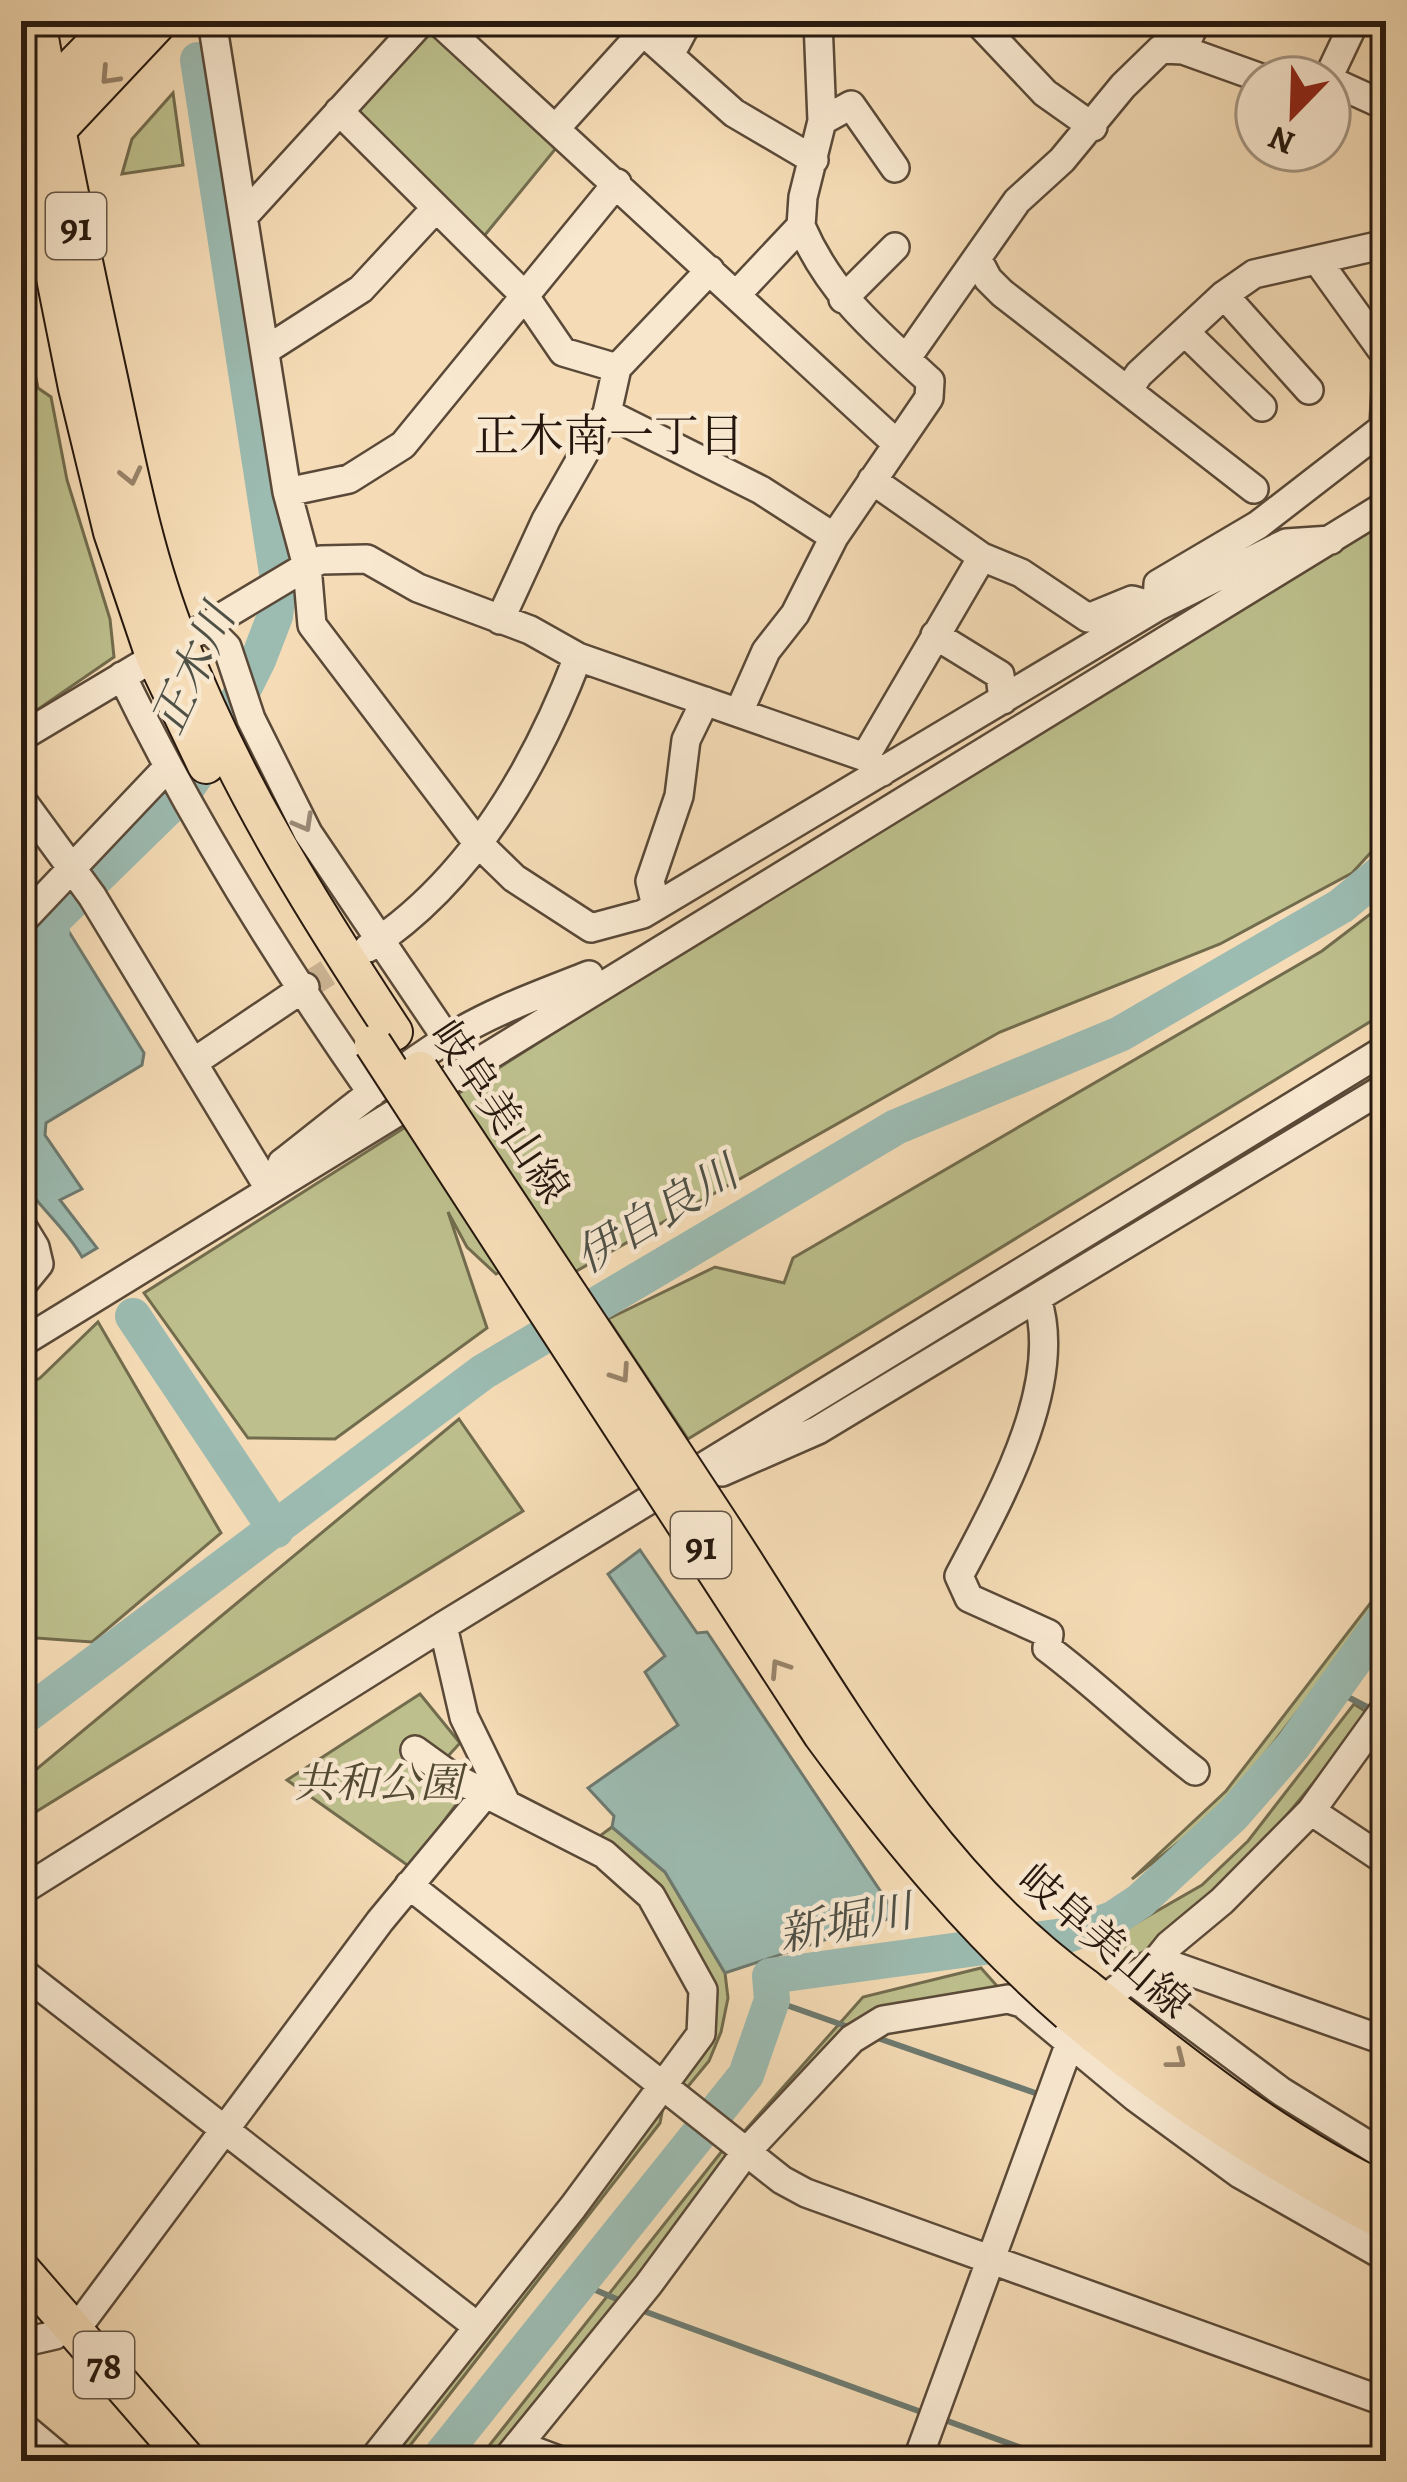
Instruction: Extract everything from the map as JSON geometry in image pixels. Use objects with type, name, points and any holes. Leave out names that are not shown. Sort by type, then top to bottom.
[{"type":"main road","name":"岐阜美山線","points":[[37,21],[35,113],[26,166],[112,532],[180,642]]},
{"type":"main road","points":[[35,113],[117,21]]},
{"type":"main road","points":[[35,113],[160,21]]},
{"type":"main road","name":"岐阜美山線","points":[[35,113],[154,572],[180,642],[230,761],[384,1038],[728,1535],[865,1750],[1003,1918],[1166,2091],[1298,2177],[1386,2223]]},
{"type":"main road","name":"岐阜美山線","points":[[1089,2009],[1261,2123],[1386,2192]]},
{"type":"main road","name":"78","points":[[21,2269],[50,2333],[188,2461]]},
{"type":"main road","name":"78","points":[[21,2298],[168,2461]]},
{"type":"street","points":[[212,21],[287,492],[308,566],[312,625],[476,841],[514,878],[591,928],[643,914],[874,765],[1003,700],[1157,607],[1286,543],[1331,540]]},
{"type":"street","points":[[244,216],[422,21]]},
{"type":"street","points":[[438,21],[896,442]]},
{"type":"street","points":[[670,56],[688,21]]},
{"type":"street","points":[[739,712],[766,652],[795,614],[834,537],[929,398],[930,381],[843,299],[815,258],[801,226],[803,197],[822,121],[818,21]]},
{"type":"street","points":[[977,21],[1045,93],[1093,127]]},
{"type":"street","points":[[1183,50],[1196,21]]},
{"type":"street","points":[[1340,54],[1355,21]]},
{"type":"street","points":[[556,128],[637,26],[734,113],[814,160]]},
{"type":"street","points":[[906,359],[1017,201],[1093,127],[1123,86],[1161,49],[1183,50],[1233,68]]},
{"type":"street","points":[[1353,90],[1386,106]]},
{"type":"street","points":[[822,121],[850,105],[896,168]]},
{"type":"street","points":[[339,111],[524,295],[563,352],[616,368]]},
{"type":"street","points":[[287,492],[349,479],[403,445],[616,184]]},
{"type":"street","points":[[266,350],[361,289],[436,209]]},
{"type":"street","points":[[737,294],[801,226]]},
{"type":"street","points":[[1128,390],[1139,374],[1254,274],[1386,244]]},
{"type":"street","points":[[843,299],[895,247]]},
{"type":"street","points":[[978,260],[1001,292],[1254,489]]},
{"type":"street","points":[[1317,260],[1386,350]]},
{"type":"street","points":[[500,620],[545,520],[607,413],[616,368],[710,270]]},
{"type":"street","points":[[1224,296],[1309,390]]},
{"type":"street","points":[[1185,332],[1262,407]]},
{"type":"street","points":[[1157,607],[1157,584],[1258,525],[1385,427],[1386,392]]},
{"type":"street","points":[[607,413],[761,490],[834,537]]},
{"type":"street","points":[[872,480],[982,557],[1021,573],[1088,618],[1132,600],[1157,607]]},
{"type":"street","points":[[21,1343],[1386,505]]},
{"type":"street","points":[[874,765],[935,635],[982,557]]},
{"type":"street","points":[[21,737],[308,566],[321,560],[367,559],[418,588],[530,630],[578,657],[874,765]]},
{"type":"street","points":[[935,635],[1000,675],[1003,700]]},
{"type":"street","points":[[180,642],[227,647],[251,719],[308,833],[374,944],[447,1039]]},
{"type":"street","points":[[374,944],[424,908],[510,800],[540,747],[578,657]]},
{"type":"street","points":[[122,676],[169,772],[372,1093]]},
{"type":"street","points":[[656,906],[650,881],[680,796],[686,740],[705,700]]},
{"type":"street","points":[[21,922],[79,881],[169,772]]},
{"type":"street","points":[[21,799],[79,881],[270,1190]]},
{"type":"street","points":[[270,1190],[283,1163],[447,1039],[509,1007],[596,972],[634,963]]},
{"type":"street","points":[[194,1062],[303,989]]},
{"type":"street","points":[[21,1891],[443,1626],[1386,1049]]},
{"type":"street","points":[[707,1478],[818,1430],[1386,1087]]},
{"type":"street","points":[[21,1224],[39,1264],[21,1286]]},
{"type":"street","points":[[1037,1299],[1045,1322],[1024,1436],[1006,1488],[959,1576],[970,1598],[1049,1634],[1047,1648],[1105,1691],[1133,1723],[1195,1771]]},
{"type":"street","points":[[443,1626],[464,1717],[496,1797]]},
{"type":"street","points":[[917,2461],[1089,2009],[1157,1960],[1259,1866],[1311,1811],[1386,1707]]},
{"type":"street","points":[[372,2461],[670,2089],[701,2034],[703,1990],[651,1896],[604,1853],[452,1776],[416,1750]]},
{"type":"street","points":[[50,2333],[226,2130],[409,1885],[496,1797]]},
{"type":"street","points":[[1311,1811],[1386,1861]]},
{"type":"street","points":[[409,1885],[782,2180],[806,2193],[1386,2402]]},
{"type":"street","points":[[1157,1960],[1386,2041]]},
{"type":"street","points":[[27,1976],[478,2327]]},
{"type":"street","points":[[561,2461],[512,2453],[648,2285],[743,2149],[852,2039],[883,2020],[1008,1999],[1089,2009],[1271,2093],[1386,2156]]},
{"type":"street","points":[[1089,2009],[1226,2159],[1386,2257]]},
{"type":"street","points":[[21,2425],[64,2461]]},
{"type":"green space","points":[[425,33],[435,34],[557,147],[480,241],[357,116],[356,108]]},
{"type":"green space","points":[[173,93],[183,165],[122,174],[132,139]]},
{"type":"green space","points":[[21,305],[38,388],[51,397],[67,480],[110,619],[114,657],[21,721]]},
{"type":"green space","points":[[1386,513],[1386,836],[1352,873],[1220,944],[1000,1032],[557,1282],[542,1250],[496,1274],[467,1247],[448,1212],[487,1328],[335,1439],[248,1438],[144,1293],[760,902]]},
{"type":"green space","points":[[1386,902],[1386,1012],[688,1439],[608,1319],[715,1267],[784,1283],[793,1258],[1322,951]]},
{"type":"green space","points":[[98,1322],[221,1533],[92,1642],[23,1637],[21,1642],[21,1388],[40,1378]]},
{"type":"green space","points":[[459,1419],[523,1511],[21,1821],[21,1782]]},
{"type":"green space","points":[[1386,1583],[1386,1597],[1223,1808],[1132,1879],[1226,1791]]},
{"type":"green space","name":"共和公園","points":[[420,1694],[460,1743],[429,1777],[461,1798],[410,1867],[287,1780]]},
{"type":"green space","points":[[1354,1704],[1368,1713],[1217,1894],[1174,1924],[1155,1948],[1116,1962],[1096,1946],[1202,1885],[1248,1841]]},
{"type":"green space","points":[[612,1827],[665,1872],[725,1973],[728,1998],[721,2032],[709,2061],[685,2090],[677,2082],[711,2015],[597,1838]]},
{"type":"green space","points":[[981,1968],[997,1986],[877,2009],[747,2140],[740,2136],[863,1997]]},
{"type":"green space","points":[[664,2102],[660,2123],[398,2461],[380,2461]]},
{"type":"green space","points":[[726,2146],[732,2151],[729,2161],[493,2461],[477,2461]]},
{"type":"water","points":[[53,906],[144,1053],[142,1065],[46,1123],[45,1135],[82,1189],[60,1200],[97,1248],[82,1257],[21,1179],[21,938]]},
{"type":"water","points":[[640,1550],[697,1633],[707,1632],[897,1916],[725,1973],[665,1872],[612,1827],[614,1816],[588,1788],[678,1725],[645,1672],[665,1656],[608,1574]]},
{"type":"waterway","name":"正木川","points":[[48,962],[53,920],[184,792],[214,748],[275,616],[279,586],[198,60]]},
{"type":"waterway","name":"伊自良川","points":[[21,1719],[483,1372],[896,1127],[1120,1034],[1341,906],[1386,869]]},
{"type":"waterway","name":"正木川","points":[[133,1316],[276,1530]]},
{"type":"waterway","name":"新堀川","points":[[437,2461],[746,2075],[772,2000],[770,1976],[1064,1936],[1113,1919],[1140,1901],[1233,1815],[1293,1746],[1386,1616]]},
{"type":"waterway","points":[[1342,1694],[1371,1709]]},
{"type":"waterway","points":[[772,2000],[854,2029]]},
{"type":"waterway","points":[[872,2036],[1041,2095]]},
{"type":"waterway","points":[[579,2283],[626,2303]]},
{"type":"waterway","points":[[638,2309],[924,2413]]},
{"type":"waterway","points":[[942,2419],[1057,2461]]},
{"type":"tunnel","points":[[305,987],[364,950]]},
{"type":"district","name":"正木南一丁目","points":[[609,435]]}]
